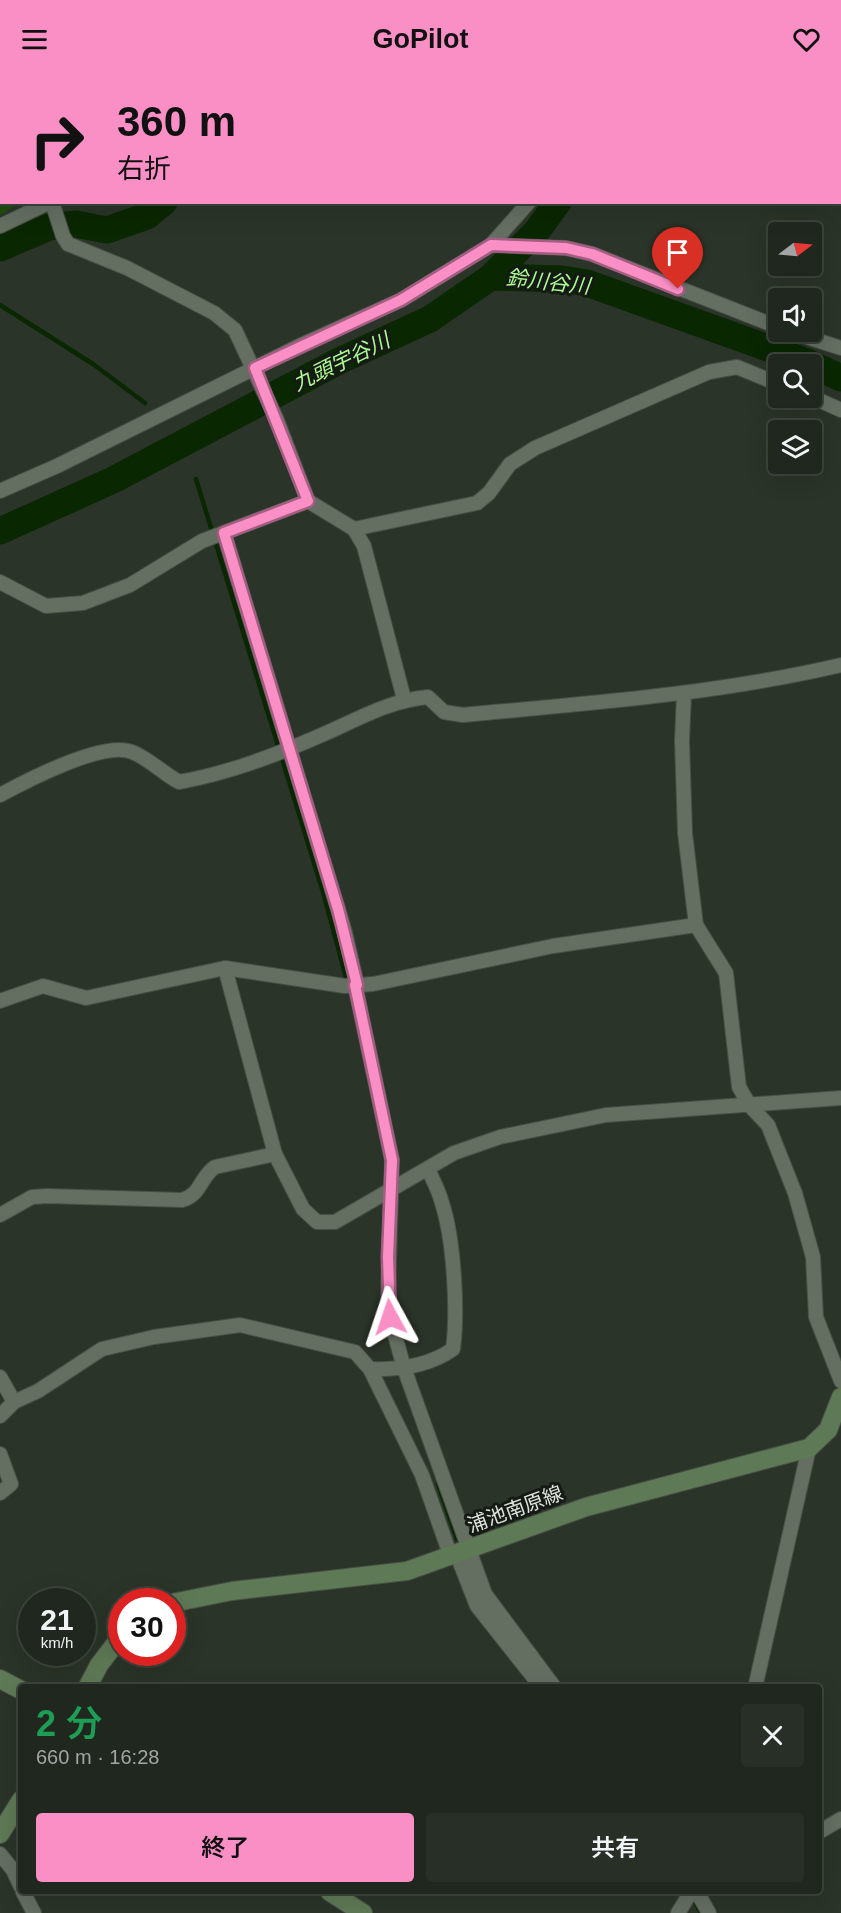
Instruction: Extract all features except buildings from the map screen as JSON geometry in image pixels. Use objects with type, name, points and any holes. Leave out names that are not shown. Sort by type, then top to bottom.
[{"type":"main road","name":"浦池南原線","points":[[186,1600],[232,1591],[407,1571],[608,1500],[809,1448],[835,1429],[841,1397]]},
{"type":"main road","points":[[89,1684],[108,1653]]},
{"type":"main road","points":[[0,1679],[18,1688]]},
{"type":"main road","points":[[0,1834],[18,1805]]},
{"type":"main road","points":[[333,1894],[363,1913]]},
{"type":"street","points":[[0,491],[401,300],[496,246],[528,204]]},
{"type":"street","points":[[0,225],[52,206],[68,244],[127,268],[213,313],[235,330],[277,420],[308,501],[354,529],[364,546],[404,699]]},
{"type":"street","points":[[496,246],[566,248],[592,254],[768,323]]},
{"type":"street","points":[[822,342],[841,348]]},
{"type":"street","points":[[354,529],[477,502],[489,493],[510,464],[536,448],[709,372],[737,367],[768,380]]},
{"type":"street","points":[[822,402],[841,410]]},
{"type":"street","points":[[0,582],[46,606],[83,603],[130,585],[176,554],[218,535],[308,501]]},
{"type":"street","points":[[218,535],[284,751],[345,932],[352,985],[386,1123],[392,1160],[389,1192],[388,1294],[400,1369],[477,1606],[539,1684]]},
{"type":"street","points":[[0,795],[37,775],[108,749],[131,751],[179,783],[220,775],[284,751],[404,699],[428,697],[444,712],[464,715],[684,694],[788,677],[841,665]]},
{"type":"street","points":[[684,694],[682,741],[685,833],[696,925],[726,973],[739,1087],[750,1106],[768,1125],[795,1192],[813,1257],[816,1317],[841,1381]]},
{"type":"street","points":[[0,1001],[43,986],[86,998],[225,968],[352,985],[398,980],[553,946],[696,925]]},
{"type":"street","points":[[225,968],[275,1154],[303,1209],[317,1222],[335,1222],[454,1152],[500,1137],[606,1115],[841,1098]]},
{"type":"street","points":[[0,1215],[32,1197],[182,1200],[196,1194],[210,1170],[215,1167],[275,1154]]},
{"type":"street","points":[[370,1369],[400,1369],[441,1358],[453,1349],[456,1329],[449,1236],[443,1203],[428,1169]]},
{"type":"street","points":[[0,1416],[14,1402],[38,1391],[102,1349],[154,1337],[240,1325],[354,1352],[370,1369],[459,1554],[485,1594],[552,1684]]},
{"type":"street","points":[[0,1377],[14,1402]]},
{"type":"street","points":[[756,1684],[809,1448]]},
{"type":"street","points":[[0,1454],[11,1485],[0,1493]]},
{"type":"street","points":[[822,1830],[841,1819]]},
{"type":"street","points":[[0,1854],[13,1870],[18,1881]]},
{"type":"street","points":[[24,1894],[33,1913]]},
{"type":"street","points":[[678,1913],[689,1894]]},
{"type":"street","points":[[689,1894],[694,1913]]},
{"type":"street","points":[[689,1894],[709,1913]]},
{"type":"green space","points":[[0,204],[18,204],[0,215]]},
{"type":"waterway","points":[[0,248],[49,227],[76,224],[107,230],[147,216],[162,204]]},
{"type":"waterway","name":"九頭宇谷川","points":[[0,531],[113,480],[339,361],[430,319],[491,277],[537,231],[557,204]]},
{"type":"waterway","name":"鈴川谷川","points":[[491,277],[562,279],[587,283],[807,362],[841,378]]},
{"type":"waterway","points":[[0,305],[93,364],[145,403]]},
{"type":"waterway","points":[[196,479],[323,892],[348,985]]},
{"type":"waterway","points":[[438,1484],[457,1539]]},
{"type":"waterway","points":[[692,1896],[701,1913]]},
{"type":"route","points":[[390,1317],[388,1257],[393,1190],[392,1160],[355,985],[357,985],[345,932],[224,533],[308,501],[255,368],[401,300],[472,254],[491,245],[566,248],[592,254],[678,289]]}]
